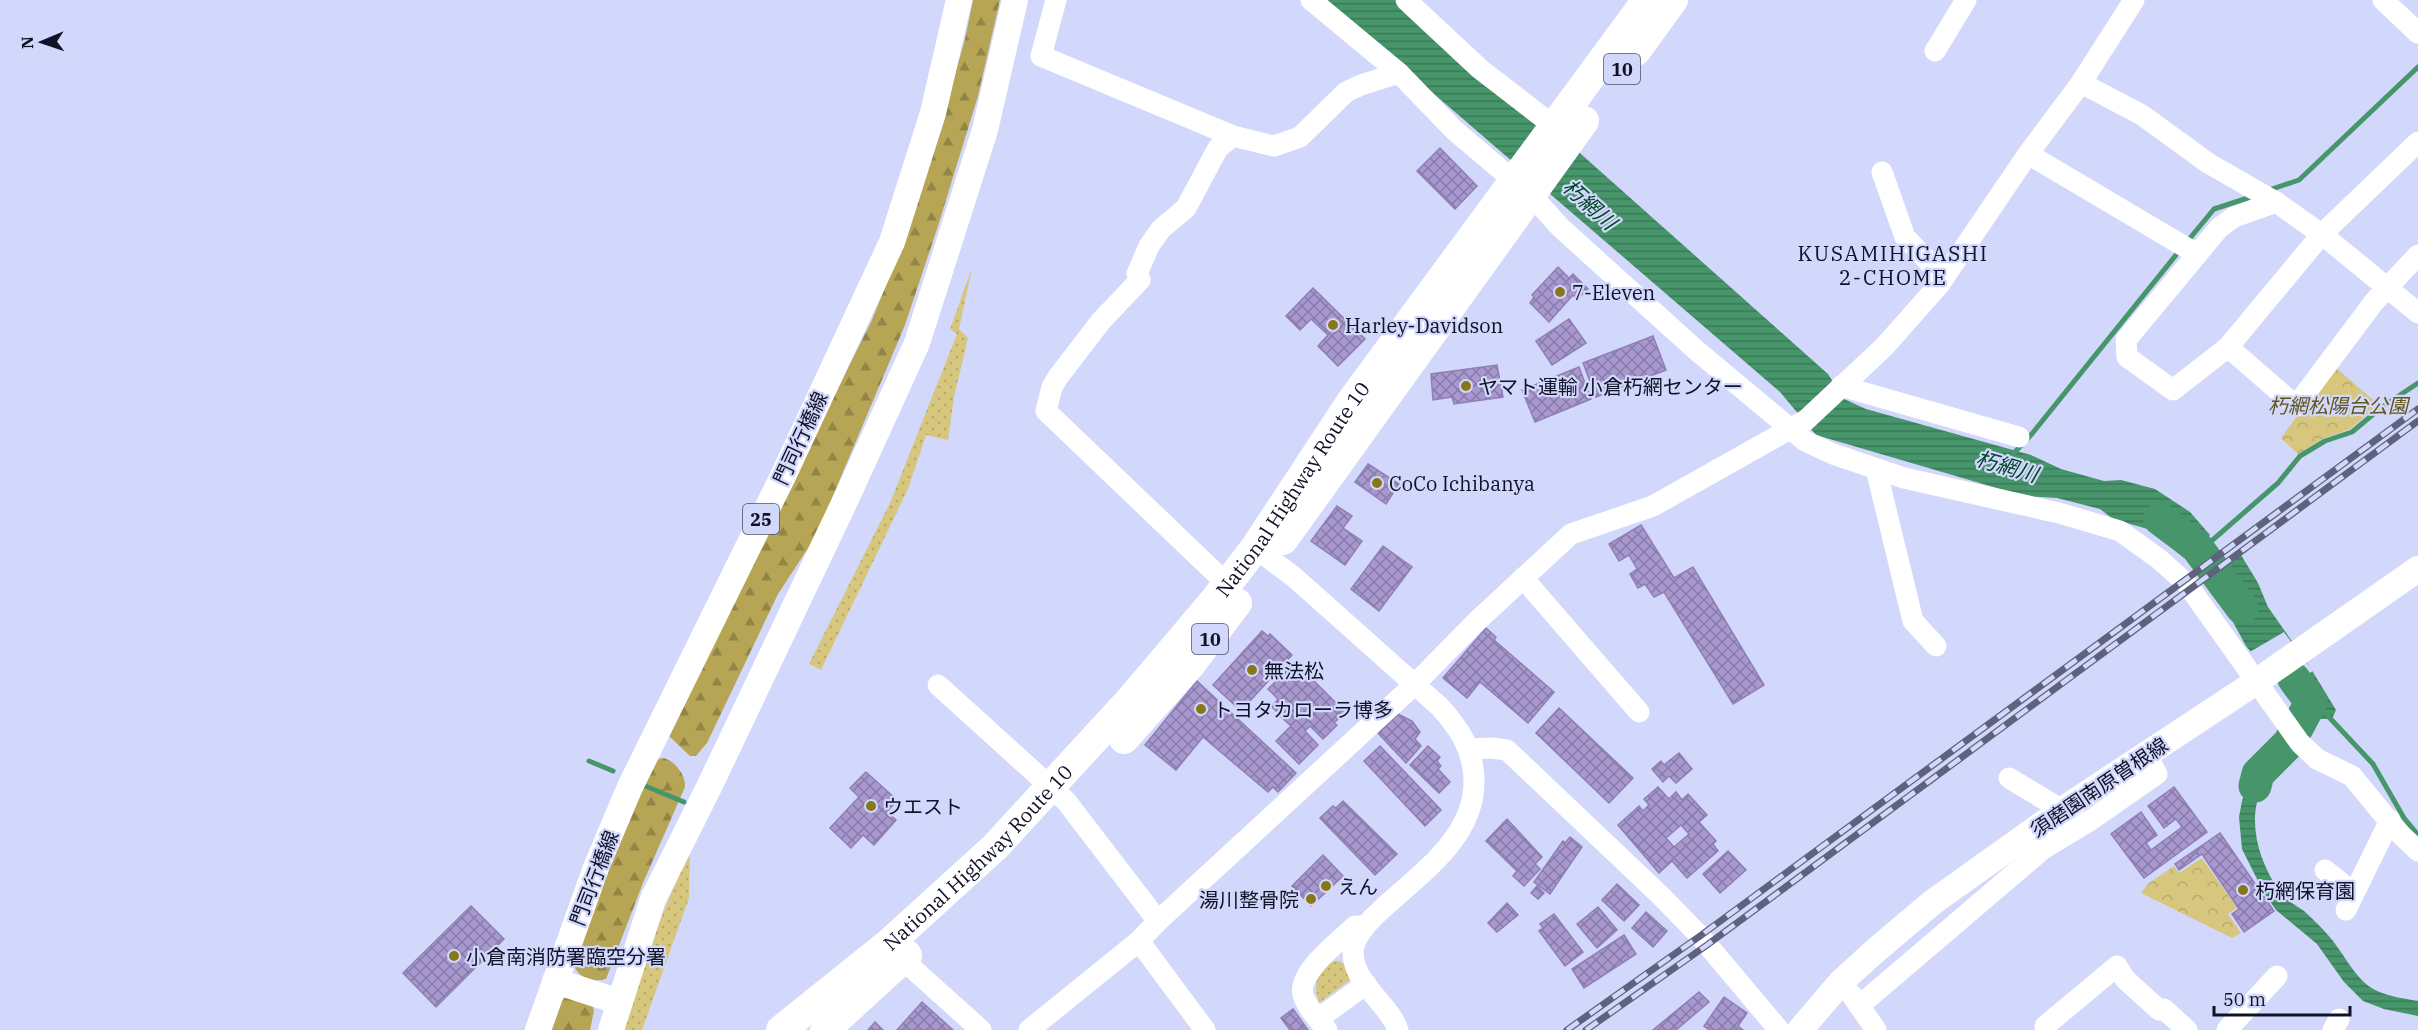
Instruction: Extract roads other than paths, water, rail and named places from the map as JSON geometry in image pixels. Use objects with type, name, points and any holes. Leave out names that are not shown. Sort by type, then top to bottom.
[{"type":"highway","name":"National Highway Route 10","points":[[825,1030],[878,979],[895,952],[995,847],[1059,794],[1191,664],[1262,553],[1351,402],[1523,189],[1563,133],[1647,0]]},
{"type":"highway","name":"National Highway Route 10","points":[[1563,133],[1673,0]]},
{"type":"highway","name":"National Highway Route 10","points":[[1059,794],[1132,698],[1227,584],[1262,553]]},
{"type":"highway","name":"National Highway Route 10","points":[[781,1030],[895,952]]},
{"type":"highway","name":"10","points":[[808,1030],[878,979]]},
{"type":"main road","name":"門司行橋線","points":[[538,1030],[597,865],[635,777],[784,474],[892,242],[933,113],[959,0]]},
{"type":"main road","points":[[597,1030],[613,1000],[652,899],[710,785],[846,499],[917,343],[985,130],[1015,0]]},
{"type":"main road","name":"須磨園南原曽根線","points":[[1800,1030],[1842,981],[1933,902],[2062,810],[2258,681],[2418,569]]},
{"type":"main road","points":[[555,981],[613,1000]]},
{"type":"main road","points":[[611,1030],[613,1000]]},
{"type":"street","points":[[1056,0],[1041,56],[1233,136],[1275,146],[1300,137],[1346,92],[1400,73]]},
{"type":"street","points":[[1311,0],[1400,73],[1454,130],[1523,189],[1561,228],[1696,350],[1798,425],[1815,446],[1904,478],[2059,513],[2120,531],[2159,559],[2187,584],[2258,681],[2294,735],[2317,759],[2352,776],[2418,851]]},
{"type":"street","points":[[1406,0],[1480,69],[1563,133]]},
{"type":"street","points":[[1935,51],[1966,0]]},
{"type":"street","points":[[1029,1030],[1139,941],[1414,685],[1476,622],[1571,534],[1653,506],[1798,425],[1884,347],[1944,278],[2028,154],[2080,83],[2134,0]]},
{"type":"street","points":[[2383,0],[2418,33]]},
{"type":"street","points":[[2080,83],[2142,115],[2208,163],[2273,200],[2322,234],[2418,313]]},
{"type":"street","points":[[1227,584],[1046,411],[1052,387],[1058,377],[1101,321],[1140,280],[1137,274],[1149,246],[1161,229],[1186,208],[1218,148],[1233,136]]},
{"type":"street","points":[[2273,200],[2234,217],[2188,248],[2126,340],[2127,357],[2173,390],[2228,347],[2322,234],[2418,142]]},
{"type":"street","points":[[2028,154],[2188,248]]},
{"type":"street","points":[[1882,172],[1905,237],[1944,278]]},
{"type":"street","points":[[2228,347],[2296,406],[2374,302],[2418,255]]},
{"type":"street","points":[[1841,386],[2019,437]]},
{"type":"street","points":[[1876,469],[1912,621],[1936,646]]},
{"type":"street","points":[[1262,553],[1294,577],[1454,722],[1469,749],[1474,786],[1472,806],[1464,824],[1451,844],[1363,926],[1353,952],[1360,975],[1398,1030]]},
{"type":"street","points":[[1523,578],[1639,712]]},
{"type":"street","points":[[938,685],[1059,794],[1158,921]]},
{"type":"street","points":[[1469,749],[1507,750],[1700,936],[1779,1030]]},
{"type":"street","points":[[1859,1006],[2043,849],[2091,820],[2157,774],[2146,754]]},
{"type":"street","points":[[2009,778],[2062,810]]},
{"type":"street","points":[[2325,870],[2350,902],[2390,820]]},
{"type":"street","points":[[1363,926],[1356,926],[1306,973],[1302,992],[1322,1025],[1366,984]]},
{"type":"street","points":[[1139,941],[1205,1030]]},
{"type":"street","points":[[895,952],[981,1030]]},
{"type":"street","points":[[2045,1026],[2060,1000],[2117,966],[2125,979],[2159,1010],[2164,1009],[2187,1030]]},
{"type":"street","points":[[2227,1030],[2277,976]]},
{"type":"street","points":[[1842,981],[1876,1030]]},
{"type":"water","points":[[1325,0],[1408,0],[1828,374],[1844,399],[1866,409],[2031,455],[2061,469],[2104,481],[2121,480],[2155,489],[2190,512],[2210,535],[2184,558],[2151,530],[2113,519],[2100,509],[2057,498],[2024,496],[1816,435],[1780,392]]},
{"type":"water","points":[[2241,555],[2258,583],[2268,607],[2308,664],[2336,710],[2332,719],[2306,719],[2246,646],[2209,578]]},
{"type":"water","points":[[2277,745],[2287,758],[2272,772],[2262,787],[2255,822],[2262,858],[2270,875],[2282,895],[2316,922],[2364,982],[2381,993],[2418,1001],[2418,1016],[2384,1009],[2363,1001],[2344,982],[2317,944],[2276,910],[2263,891],[2242,849],[2239,817],[2253,769]]},
{"type":"waterway","points":[[2269,190],[2299,180],[2418,67]]},
{"type":"waterway","points":[[2186,243],[2214,209],[2254,196]]},
{"type":"waterway","points":[[2013,454],[2031,435],[2180,250]]},
{"type":"waterway","points":[[2200,551],[2278,483],[2300,456],[2325,441],[2352,432],[2382,407],[2418,383]]},
{"type":"waterway","name":"朽網川","points":[[2160,519],[2196,546],[2242,608]]},
{"type":"waterway","name":"朽網川","points":[[2255,786],[2258,774],[2289,743],[2311,702],[2294,679]]},
{"type":"waterway","points":[[2327,715],[2373,764],[2404,818],[2418,835]]},
{"type":"waterway","points":[[589,761],[613,771]]},
{"type":"waterway","points":[[643,785],[684,802]]},
{"type":"railway","points":[[1567,1030],[1700,936],[2418,409]]},
{"type":"railway","points":[[1586,1030],[1707,945],[2418,421]]},
{"type":"place","name":"7-Eleven","points":[[1560,292]]},
{"type":"place","name":"Harley-Davidson","points":[[1333,325]]},
{"type":"place","name":"ヤマト運輸 小倉朽網センター","points":[[1466,386]]},
{"type":"place","name":"CoCo Ichibanya","points":[[1377,483]]},
{"type":"place","name":"無法松","points":[[1252,670]]},
{"type":"place","name":"トヨタカローラ博多","points":[[1201,709]]},
{"type":"place","name":"ウエスト","points":[[871,806]]},
{"type":"place","name":"えん","points":[[1326,886]]},
{"type":"place","name":"朽網保育園","points":[[2243,890]]},
{"type":"place","name":"湯川整骨院","points":[[1311,899]]},
{"type":"place","name":"小倉南消防署臨空分署","points":[[454,956]]},
{"type":"district","name":"KUSAMIHIGASHI 2-CHOME","points":[[1893,265]]},
{"type":"park label","name":"朽網松陽台公園","points":[[2338,405]]}]
